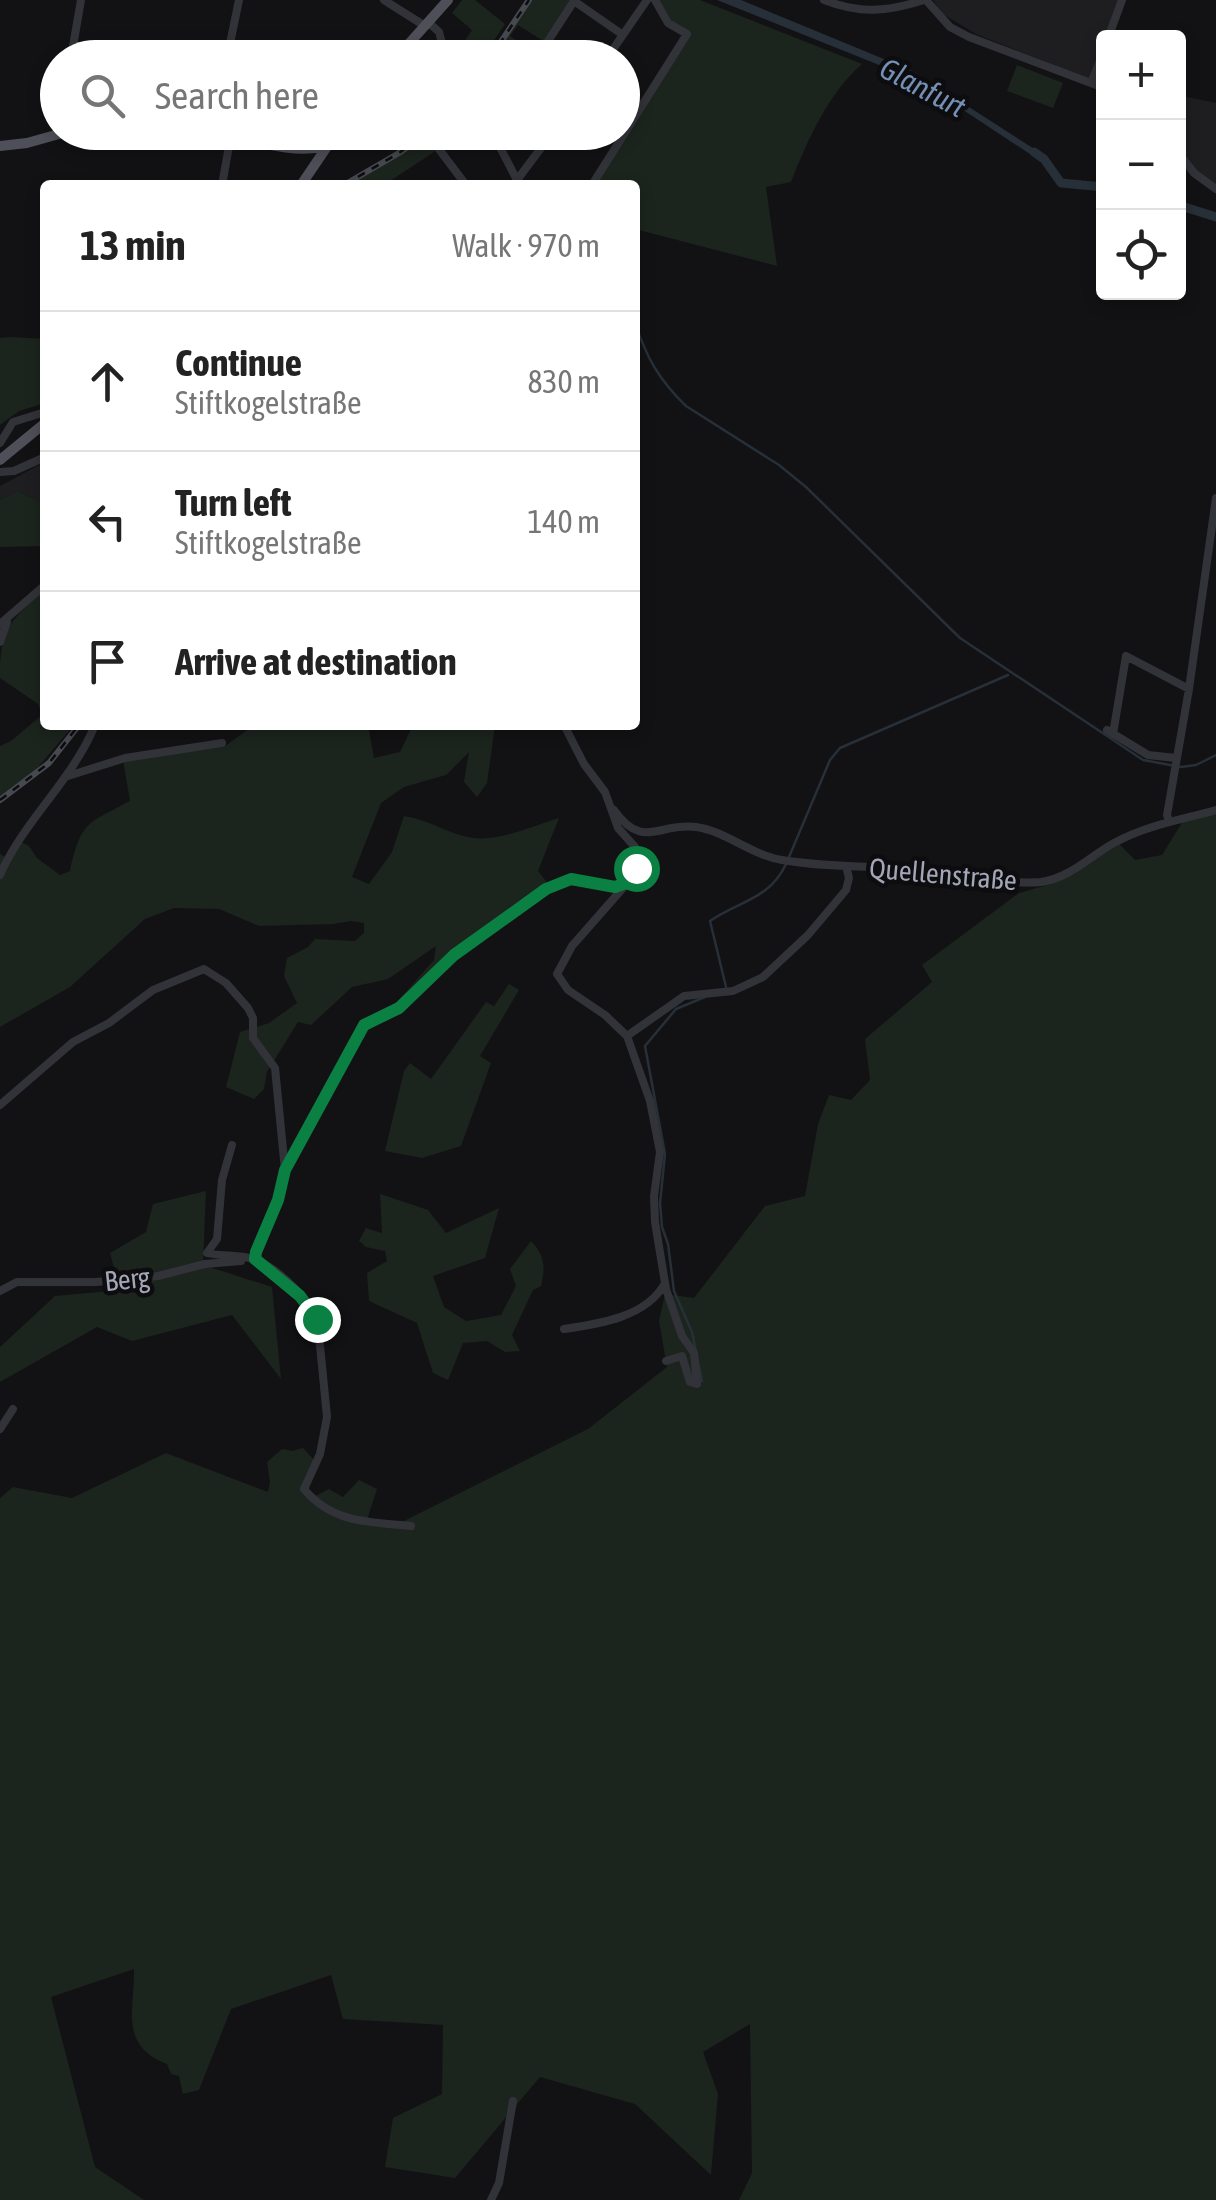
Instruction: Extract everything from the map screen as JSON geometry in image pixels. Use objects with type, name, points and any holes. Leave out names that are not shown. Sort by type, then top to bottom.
[{"type":"main road","points":[[412,40],[448,0]]},
{"type":"main road","points":[[0,146],[40,137]]},
{"type":"main road","points":[[291,150],[316,164]]},
{"type":"main road","points":[[291,150],[314,155],[316,164]]},
{"type":"main road","points":[[308,152],[315,150]]},
{"type":"main road","points":[[305,180],[325,150]]},
{"type":"main road","points":[[0,460],[40,427]]},
{"type":"street","points":[[74,40],[81,0]]},
{"type":"street","points":[[230,40],[238,0]]},
{"type":"street","points":[[620,40],[647,0]]},
{"type":"street","points":[[640,109],[687,34],[668,23],[655,0]]},
{"type":"street","points":[[824,0],[874,12],[925,0],[950,27],[968,37],[1096,85]]},
{"type":"street","points":[[1111,30],[1122,0]]},
{"type":"street","points":[[390,2],[439,32],[441,40]]},
{"type":"street","points":[[549,40],[574,2],[623,35]]},
{"type":"street","points":[[1092,83],[1096,72]]},
{"type":"street","points":[[222,180],[223,150]]},
{"type":"street","points":[[439,150],[462,180]]},
{"type":"street","points":[[501,150],[516,180]]},
{"type":"street","points":[[520,180],[541,150]]},
{"type":"street","points":[[595,180],[614,150]]},
{"type":"street","points":[[1186,163],[1216,190]]},
{"type":"street","points":[[0,443],[17,419],[40,413]]},
{"type":"street","points":[[17,419],[26,426],[29,436]]},
{"type":"street","points":[[0,481],[40,460]]},
{"type":"street","points":[[0,472],[14,471]]},
{"type":"street","points":[[1169,821],[1216,498]]},
{"type":"street","points":[[0,642],[3,620],[40,589]]},
{"type":"street","points":[[1176,763],[1148,755],[1110,732],[1126,656],[1189,689]]},
{"type":"street","points":[[0,876],[40,810],[68,776],[92,730]]},
{"type":"street","points":[[567,730],[612,806],[618,828],[635,848]]},
{"type":"street","points":[[68,776],[125,758],[222,744]]},
{"type":"street","name":"Quellenstraße","points":[[612,806],[632,829],[661,832],[696,828],[781,860],[937,870],[1039,882],[1068,873],[1114,843],[1169,821],[1216,810]]},
{"type":"street","points":[[661,832],[639,841],[635,848],[636,868],[568,952],[557,974],[568,990],[627,1032],[657,1131],[660,1162],[654,1210],[665,1283],[682,1336],[694,1353],[697,1384],[690,1382],[682,1356],[666,1361]]},
{"type":"street","points":[[627,1032],[684,996],[740,989],[773,970],[846,890],[846,866]]},
{"type":"street","points":[[255,1259],[285,1170],[364,1025],[399,1008],[454,955],[546,889],[571,879],[611,887],[626,883]]},
{"type":"street","points":[[0,1105],[73,1042],[109,1023],[153,990],[204,969],[248,1008],[256,1045],[271,1060],[285,1170]]},
{"type":"street","points":[[232,1145],[222,1180],[217,1239],[208,1253],[255,1259],[300,1296],[317,1319],[327,1417],[320,1454],[304,1489],[324,1511],[410,1526]]},
{"type":"street","name":"Berg","points":[[0,1291],[17,1282],[96,1282],[255,1259]]},
{"type":"street","points":[[564,1329],[618,1318],[660,1293],[665,1283]]},
{"type":"street","points":[[0,1429],[13,1410]]},
{"type":"street","points":[[491,2200],[499,2183],[513,2102]]},
{"type":"shaded area","points":[[462,0],[475,0],[505,24],[494,40],[465,40],[472,30],[452,13]]},
{"type":"shaded area","points":[[531,0],[572,0],[546,40],[518,25],[510,36],[516,40],[504,40]]},
{"type":"shaded area","points":[[658,0],[700,0],[862,64],[829,103],[791,182],[766,187],[777,266],[640,230],[640,180],[597,180],[616,150],[640,150],[640,113],[690,34],[672,24]]},
{"type":"shaded area","name":"Glanfurt","points":[[717,0],[741,0],[913,71],[1042,154],[1039,160],[899,73]]},
{"type":"shaded area","points":[[933,0],[1121,0],[1110,30],[1096,30],[1096,66],[1091,80],[976,34],[943,14]]},
{"type":"shaded area","points":[[1017,65],[1063,83],[1053,108],[1007,91]]},
{"type":"shaded area","points":[[1186,97],[1216,103],[1216,188],[1186,158]]},
{"type":"shaded area","points":[[405,150],[434,150],[392,180],[356,180]]},
{"type":"shaded area","points":[[0,338],[40,339],[40,405],[19,411],[0,425]]},
{"type":"shaded area","points":[[40,465],[40,502],[18,491],[0,500],[0,486]]},
{"type":"shaded area","points":[[18,491],[40,502],[40,546],[0,547],[0,500]]},
{"type":"shaded area","points":[[40,594],[40,710],[38,704],[0,678],[2,647],[15,618]]},
{"type":"shaded area","points":[[40,717],[40,730],[70,730],[28,779],[0,798],[0,746]]},
{"type":"shaded area","points":[[247,730],[369,730],[374,758],[400,752],[411,730],[494,730],[487,783],[477,797],[464,782],[469,752],[446,775],[404,787],[381,803],[352,877],[369,884],[392,852],[404,816],[473,838],[506,835],[559,818],[538,871],[552,889],[460,953],[407,1007],[398,1001],[434,960],[436,946],[388,979],[352,987],[311,1025],[298,1022],[267,1072],[264,1089],[254,1099],[226,1087],[240,1032],[269,1023],[297,1003],[284,976],[287,958],[315,939],[355,941],[364,933],[364,923],[259,926],[219,909],[174,908],[145,919],[70,987],[0,1027],[0,854],[10,860],[21,842],[60,875],[70,871],[78,842],[88,826],[130,801],[123,760],[224,747]]},
{"type":"shaded area","points":[[1216,810],[1216,2200],[739,2200],[752,2173],[750,2024],[703,2052],[718,2094],[711,2175],[635,2104],[540,2077],[455,2178],[385,2167],[393,2118],[442,2094],[443,2025],[343,2019],[331,1975],[231,2009],[199,2090],[183,2094],[179,2076],[171,2074],[167,2064],[141,2047],[135,2036],[134,1969],[51,1997],[95,2167],[144,2200],[0,2200],[0,1498],[13,1487],[72,1498],[166,1453],[268,1492],[267,1462],[282,1449],[303,1448],[315,1461],[302,1488],[310,1499],[329,1489],[343,1497],[359,1480],[377,1489],[366,1523],[402,1522],[588,1429],[667,1367],[659,1321],[665,1294],[694,1298],[765,1206],[805,1196],[818,1124],[829,1095],[851,1100],[870,1080],[865,1039],[932,982],[922,965],[1019,893],[1051,884],[1119,844],[1135,860],[1162,855],[1183,821]]},
{"type":"shaded area","points":[[509,984],[519,990],[480,1056],[491,1063],[461,1146],[422,1158],[385,1151],[404,1071],[410,1063],[431,1079],[486,1002],[494,1006]]},
{"type":"shaded area","points":[[206,1191],[203,1265],[272,1287],[281,1379],[232,1315],[132,1341],[97,1327],[0,1382],[0,1347],[55,1296],[120,1290],[110,1253],[146,1232],[153,1204]]},
{"type":"shaded area","points":[[380,1194],[428,1210],[446,1233],[499,1208],[485,1258],[433,1276],[444,1307],[466,1321],[501,1315],[516,1286],[510,1269],[531,1241],[543,1261],[543,1272],[541,1286],[533,1290],[512,1335],[520,1351],[505,1352],[487,1341],[463,1343],[448,1380],[433,1373],[417,1323],[369,1301],[367,1273],[387,1261],[385,1251],[366,1247],[359,1241],[366,1228],[382,1233]]},
{"type":"waterway","name":"Glanfurt","points":[[1034,152],[1061,183],[1096,186]]},
{"type":"waterway","name":"Glanfurt","points":[[1186,208],[1216,217]]},
{"type":"waterway","points":[[640,335],[654,367],[686,406],[779,465],[806,487],[960,638],[1143,760],[1181,767],[1216,755]]},
{"type":"waterway","points":[[789,857],[830,760],[840,748],[1008,675]]},
{"type":"waterway","points":[[726,987],[710,921],[763,892],[786,864]]},
{"type":"waterway","points":[[702,1381],[692,1332],[674,1291],[662,1227],[665,1154],[645,1046],[676,1009],[705,997]]},
{"type":"railway","points":[[502,40],[529,0]]},
{"type":"railway","points":[[353,180],[403,150]]},
{"type":"railway","points":[[0,800],[49,763],[75,730]]},
{"type":"route","points":[[317,1319],[300,1296],[255,1259],[256,1252],[278,1200],[285,1170],[364,1025],[399,1008],[454,955],[546,889],[571,879],[615,887],[626,883],[636,868]]}]
